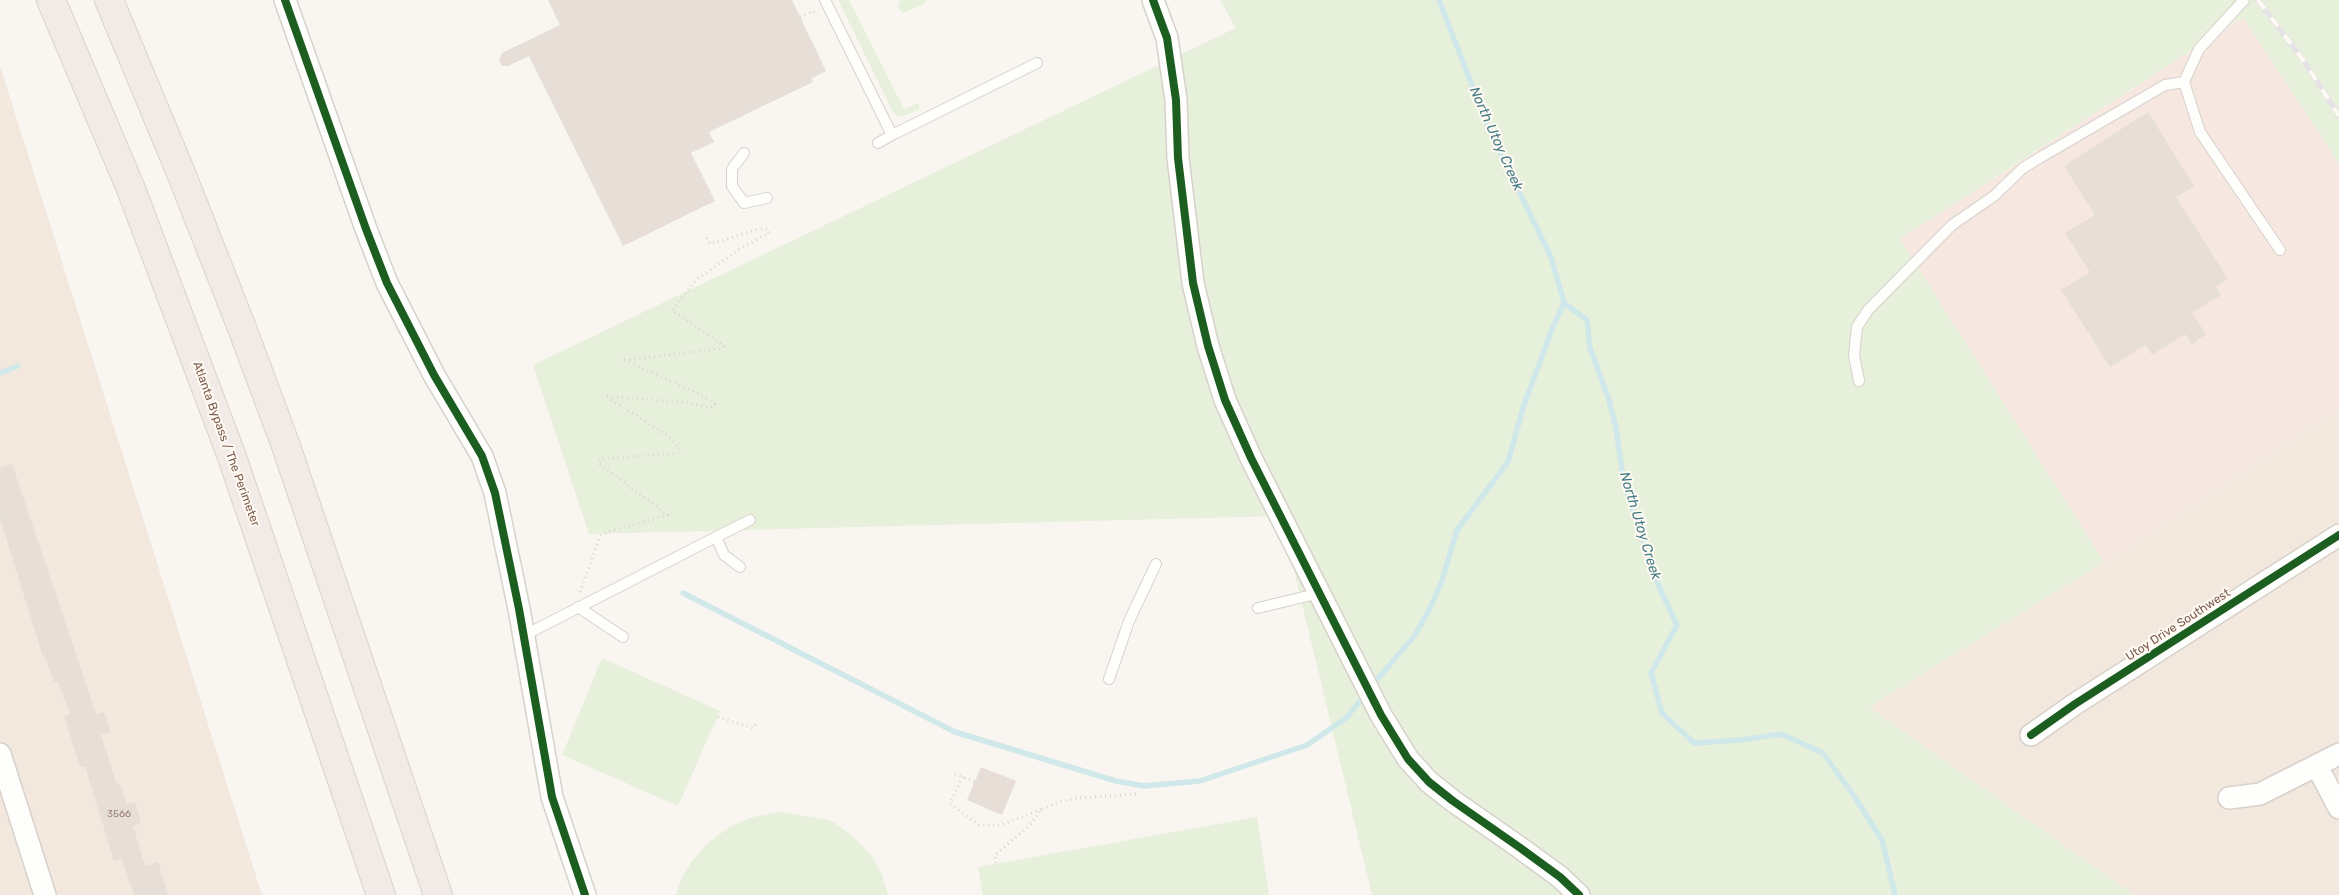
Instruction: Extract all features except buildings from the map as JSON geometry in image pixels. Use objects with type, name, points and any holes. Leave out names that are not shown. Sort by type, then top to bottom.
[{"type":"highway","name":"Atlanta Bypass / The Perimeter","points":[[51,0],[131,189],[232,457],[381,895]]},
{"type":"highway","points":[[108,0],[181,173],[279,428],[438,895]]},
{"type":"street","points":[[285,0],[387,283],[434,375],[482,456],[495,493],[552,797],[585,895]]},
{"type":"street","points":[[1153,0],[1167,38],[1176,100],[1178,158],[1193,283],[1208,346],[1233,417],[1381,716],[1408,759],[1429,782],[1480,822],[1560,877],[1579,895]]},
{"type":"street","name":"Utoy Drive Southwest","points":[[2031,735],[2075,704],[2339,535]]},
{"type":"street","points":[[0,754],[7,800],[46,895]]},
{"type":"street","points":[[2229,798],[2260,794],[2339,754]]},
{"type":"street","points":[[2317,766],[2339,808]]},
{"type":"lane","points":[[825,0],[892,135]]},
{"type":"lane","points":[[2244,0],[2199,48],[2184,82],[2200,132],[2280,250]]},
{"type":"lane","points":[[878,143],[1037,62]]},
{"type":"lane","points":[[1859,381],[1854,355],[1854,340],[1858,327],[1874,303],[1952,225],[1994,196],[2023,168],[2165,85],[2184,82]]},
{"type":"lane","points":[[744,153],[732,169],[732,186],[744,203],[767,198]]},
{"type":"lane","points":[[523,636],[750,520]]},
{"type":"lane","points":[[716,537],[724,555],[740,567]]},
{"type":"lane","points":[[1108,679],[1129,621],[1156,564]]},
{"type":"lane","points":[[1258,608],[1320,593]]},
{"type":"lane","points":[[578,608],[623,637]]},
{"type":"path","points":[[578,608],[575,604],[600,536],[607,532],[668,515],[598,463],[600,459],[679,453],[680,448],[668,436],[618,406],[606,396],[691,403],[710,408],[715,404],[697,393],[625,360],[638,356],[718,349],[724,346],[672,310],[697,279],[741,248],[769,233],[768,229],[759,229],[710,244],[706,234]]},
{"type":"path","points":[[718,717],[753,728],[757,722]]},
{"type":"path","points":[[955,774],[975,782]]},
{"type":"path","points":[[963,777],[950,804],[980,825],[1001,825],[1062,801],[1136,794]]},
{"type":"path","points":[[996,863],[995,855],[1029,826],[1042,809]]},
{"type":"shaded area","points":[[2244,17],[2339,164],[2339,408],[2104,562],[1900,239]]},
{"type":"shaded area","points":[[0,66],[262,895],[0,895]]},
{"type":"shaded area","points":[[2339,408],[2339,895],[2134,895],[1868,707],[2104,562]]},
{"type":"green space","points":[[838,0],[849,0],[904,109],[919,104],[919,109],[903,116],[897,116],[893,112]]},
{"type":"green space","points":[[900,0],[927,0],[924,4],[903,13],[898,7]]},
{"type":"green space","points":[[1220,0],[2339,0],[2339,164],[2243,17],[1900,239],[2104,562],[1869,707],[2134,895],[1372,895],[1281,516],[589,534],[533,365],[1236,28]]},
{"type":"green space","points":[[602,658],[720,711],[678,806],[562,755]]},
{"type":"green space","points":[[781,812],[830,820],[853,836],[871,855],[881,872],[888,895],[676,895],[681,879],[692,861],[709,842],[731,826],[753,817]]},
{"type":"green space","points":[[1257,817],[1269,895],[983,895],[978,867]]},
{"type":"waterway","name":"North Utoy Creek","points":[[1439,0],[1490,132],[1551,257],[1564,303],[1587,320],[1590,348],[1609,400],[1616,428],[1624,484],[1660,589],[1677,625],[1651,673],[1662,713],[1694,743],[1741,740],[1781,734],[1823,753],[1854,796],[1882,840],[1895,895]]},
{"type":"waterway","points":[[1371,687],[1415,635],[1442,581],[1457,530],[1508,462],[1523,408],[1552,329],[1564,303]]},
{"type":"waterway","points":[[0,373],[18,366]]},
{"type":"waterway","points":[[683,593],[955,732],[1116,781],[1144,786],[1200,781],[1307,745],[1345,719],[1366,694]]},
{"type":"railway","points":[[2258,0],[2306,64],[2339,116]]},
{"type":"cycle path","points":[[285,0],[387,283],[434,375],[482,456],[495,493],[519,609],[552,797],[585,895]]},
{"type":"cycle path","points":[[1153,0],[1167,38],[1176,100],[1178,158],[1193,283],[1208,346],[1225,400],[1251,458],[1381,715],[1408,759],[1429,782],[1560,877],[1579,895]]},
{"type":"cycle path","points":[[2031,735],[2075,704],[2339,535]]}]
